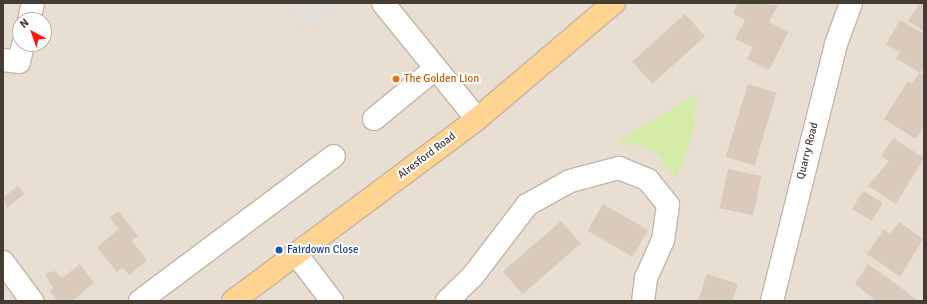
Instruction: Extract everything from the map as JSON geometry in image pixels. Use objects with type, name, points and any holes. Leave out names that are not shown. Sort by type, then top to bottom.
[{"type":"main road","name":"Alresford Road","points":[[233,301],[297,255],[476,119],[614,3]]},
{"type":"street","points":[[383,3],[476,119]]},
{"type":"street","name":"Quarry Road","points":[[772,301],[836,44],[851,3]]},
{"type":"street","points":[[3,60],[19,62],[21,52]]},
{"type":"street","points":[[374,119],[436,68]]},
{"type":"street","points":[[140,301],[334,156]]},
{"type":"street","points":[[447,301],[472,277],[527,205],[570,181],[619,168],[648,180],[668,205],[663,240],[646,278],[643,301]]},
{"type":"street","points":[[297,255],[332,301]]},
{"type":"street","points":[[3,262],[32,301]]},
{"type":"shaded area","points":[[3,3],[924,3],[924,301],[3,301]]},
{"type":"shaded area","points":[[286,3],[341,3],[306,29]]},
{"type":"green space","points":[[697,94],[693,133],[676,179],[658,155],[647,148],[618,141]]},
{"type":"building","points":[[738,3],[778,5],[769,22],[788,32],[769,70],[747,59],[753,47],[735,39],[745,20],[733,14]]},
{"type":"building","points":[[920,3],[924,3],[924,31],[908,21]]},
{"type":"building","points":[[685,14],[705,36],[652,84],[632,62]]},
{"type":"building","points":[[900,20],[924,34],[924,67],[920,73],[896,58],[900,52],[886,44]]},
{"type":"building","points":[[919,73],[924,76],[924,126],[916,139],[884,119],[908,81],[912,84]]},
{"type":"building","points":[[748,84],[777,93],[754,165],[726,157]]},
{"type":"building","points":[[893,138],[924,158],[896,204],[868,186],[889,161],[881,156]]},
{"type":"building","points":[[728,169],[761,176],[753,215],[720,208]]},
{"type":"building","points":[[18,186],[24,194],[7,208],[3,198]]},
{"type":"building","points":[[863,191],[883,203],[872,221],[852,209]]},
{"type":"building","points":[[603,204],[648,230],[633,257],[588,231]]},
{"type":"building","points":[[118,211],[138,236],[132,241],[147,260],[129,275],[123,267],[117,272],[97,247],[119,229],[110,218]]},
{"type":"building","points":[[561,221],[581,244],[523,294],[503,272]]},
{"type":"building","points":[[899,222],[923,239],[900,277],[867,254],[884,229],[890,234]]},
{"type":"building","points":[[80,264],[94,283],[72,301],[57,301],[50,291],[53,288],[45,274],[55,271],[62,278]]},
{"type":"building","points":[[868,264],[918,301],[876,301],[855,284]]},
{"type":"building","points":[[707,274],[738,284],[732,301],[698,301]]},
{"type":"place","name":"The Golden Lion","points":[[396,79]]},
{"type":"place","name":"Fairdown Close","points":[[279,250]]}]
